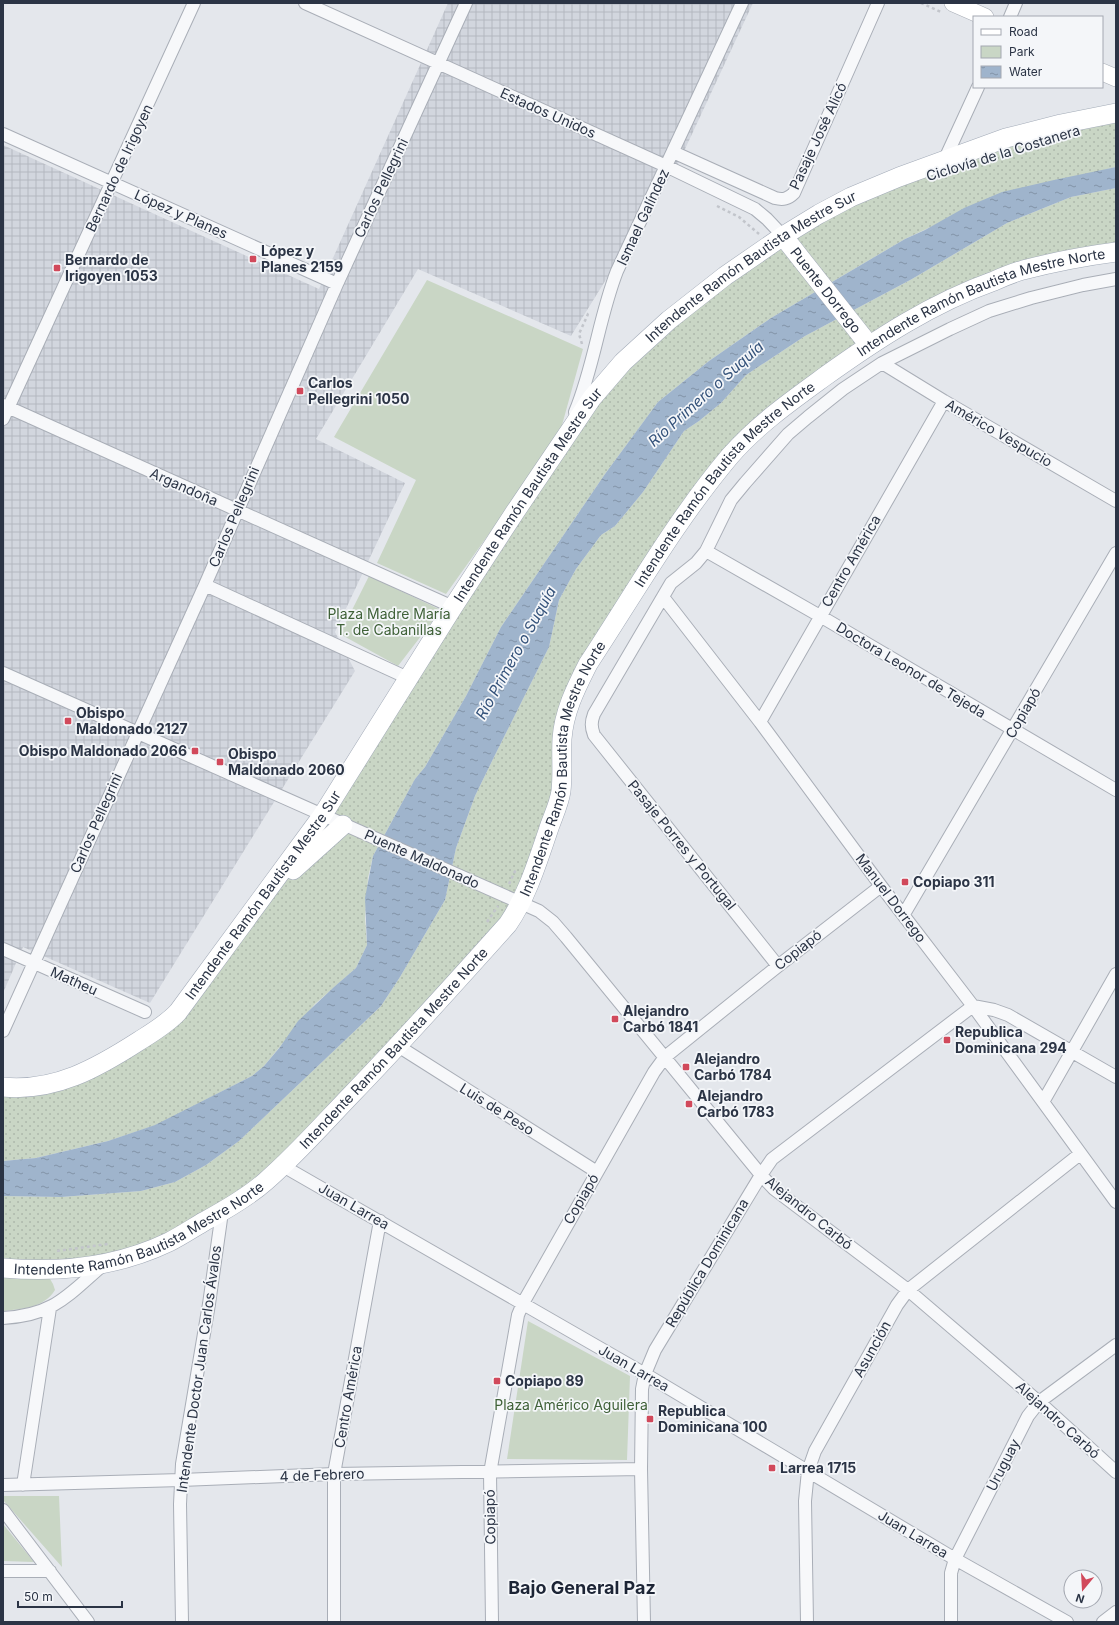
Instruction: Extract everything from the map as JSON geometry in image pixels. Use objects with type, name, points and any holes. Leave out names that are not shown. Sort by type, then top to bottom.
[{"type":"main road","points":[[953,3],[982,16]]},
{"type":"main road","points":[[1103,60],[1116,66]]},
{"type":"main road","points":[[1103,72],[1116,78]]},
{"type":"main road","name":"Intendente Ramón Bautista Mestre Sur","points":[[3,1087],[35,1087],[69,1079],[115,1056],[169,1021],[183,1006],[322,816],[453,607],[564,438],[605,382],[643,343],[669,320],[725,276],[782,243],[819,214],[851,197],[899,177],[1006,138],[1061,124],[1116,113]]},
{"type":"main road","name":"Puente Dorrego","points":[[782,243],[854,325],[869,345]]},
{"type":"main road","name":"Intendente Ramón Bautista Mestre Norte","points":[[3,1268],[24,1270],[66,1269],[104,1264],[131,1257],[169,1242],[222,1212],[252,1192],[283,1166],[398,1046],[508,924],[521,902],[557,805],[562,783],[562,738],[570,701],[588,664],[685,515],[731,455],[767,420],[869,345],[943,302],[979,286],[1022,270],[1082,257],[1116,252]]},
{"type":"main road","points":[[267,893],[352,828]]},
{"type":"street","name":"Bernardo de Irigoyen","points":[[3,419],[6,407],[113,183],[194,3]]},
{"type":"street","name":"Estados Unidos","points":[[305,3],[666,166],[755,209],[768,218],[782,243]]},
{"type":"street","name":"Carlos Pellegrini","points":[[3,1031],[205,585],[337,284],[466,3]]},
{"type":"street","name":"Ismael Galíndez","points":[[564,438],[580,401],[612,284],[742,3]]},
{"type":"street","name":"Pasaje José Alicó","points":[[673,152],[775,198],[785,199],[790,197],[797,186],[878,3]]},
{"type":"street","points":[[1010,16],[1016,3]]},
{"type":"street","points":[[944,161],[978,88]]},
{"type":"street","name":"López y Planes","points":[[3,134],[337,284]]},
{"type":"street","points":[[663,597],[671,583],[696,563],[706,551],[731,500],[788,434],[843,389],[882,363],[989,311],[1031,298],[1083,285],[1116,279]]},
{"type":"street","name":"Américo Vespucio","points":[[882,363],[944,401],[1116,501]]},
{"type":"street","name":"Centro América","points":[[760,722],[944,401]]},
{"type":"street","name":"Argandoña","points":[[6,407],[453,607]]},
{"type":"street","name":"Doctora Leonor de Tejeda","points":[[706,551],[820,616],[1116,790]]},
{"type":"street","name":"Copiapó","points":[[904,914],[1116,553]]},
{"type":"street","points":[[205,585],[408,678]]},
{"type":"street","name":"Pasaje Porres y Portugal","points":[[663,597],[594,714],[591,722],[591,728],[594,735],[778,966]]},
{"type":"street","name":"Manuel Dorrego","points":[[663,597],[760,722],[881,886],[904,914],[973,1006],[1116,1202]]},
{"type":"street","name":"Puente Maldonado","points":[[3,673],[322,816],[521,902]]},
{"type":"street","name":"Copiapó","points":[[492,1622],[490,1473],[518,1315],[522,1303],[654,1072],[665,1057],[778,966],[881,886]]},
{"type":"street","name":"Alejandro Carbó","points":[[521,902],[539,911],[553,922],[774,1189],[908,1290],[1039,1402],[1116,1472]]},
{"type":"street","name":"Matheu","points":[[3,949],[145,1012]]},
{"type":"street","points":[[1043,1102],[1116,974]]},
{"type":"street","points":[[973,1006],[994,1010],[1008,1015],[1116,1077]]},
{"type":"street","name":"República Dominicana","points":[[644,1622],[641,1469],[642,1389],[645,1374],[655,1350],[772,1159],[973,1006]]},
{"type":"street","name":"Luis de Peso","points":[[398,1046],[597,1172]]},
{"type":"street","name":"Asunción","points":[[807,1622],[805,1500],[808,1471],[815,1451],[893,1312],[908,1290],[1080,1154]]},
{"type":"street","name":"Juan Larrea","points":[[283,1166],[645,1374],[955,1559],[1067,1622]]},
{"type":"street","name":"Intendente Doctor Juan Carlos Ávalos","points":[[182,1622],[182,1464],[209,1304],[222,1212]]},
{"type":"street","name":"Centro América","points":[[334,1622],[334,1474],[380,1221]]},
{"type":"street","points":[[3,1318],[34,1314],[50,1308],[62,1300],[104,1264]]},
{"type":"street","points":[[23,1484],[50,1308]]},
{"type":"street","name":"Uruguay","points":[[951,1622],[951,1573],[955,1559],[1028,1416],[1039,1402],[1116,1345]]},
{"type":"street","name":"4 de Febrero","points":[[3,1485],[334,1474],[490,1473],[641,1469]]},
{"type":"street","points":[[3,1510],[88,1622]]},
{"type":"street","points":[[3,1571],[50,1571]]},
{"type":"street","points":[[1103,1622],[1116,1612]]},
{"type":"path","points":[[710,203],[782,243]]},
{"type":"path","points":[[584,349],[579,334],[588,314],[590,312],[596,314]]},
{"type":"path","points":[[484,926],[501,893],[519,864]]},
{"type":"path","points":[[50,1252],[116,1243]]},
{"type":"shaded area","points":[[448,3],[753,3],[679,162],[571,336],[418,269],[316,439],[405,483],[335,632],[355,671],[150,1003],[23,947],[3,993],[3,145],[319,289]]},
{"type":"green space","points":[[1116,113],[1116,167],[937,224],[905,239],[771,318],[709,361],[658,402],[605,474],[501,627],[466,696],[425,767],[415,779],[373,856],[368,878],[365,918],[367,945],[356,968],[315,1004],[264,1066],[252,1076],[156,1125],[108,1141],[36,1158],[3,1161],[3,1087],[50,1084],[183,1006],[515,512],[648,338],[851,197]]},
{"type":"green space","points":[[1116,188],[1116,252],[943,302],[745,440],[578,684],[562,783],[521,903],[283,1166],[131,1257],[3,1268],[3,1196],[61,1197],[141,1191],[175,1182],[206,1165],[239,1141],[381,1006],[400,977],[445,900],[456,848],[475,796],[549,647],[559,600],[576,569],[601,535],[615,526],[643,492],[684,431],[721,403],[746,375],[805,336],[912,279],[1007,223],[1071,197]]},
{"type":"green space","points":[[427,280],[583,349],[559,436],[446,594],[377,563],[416,480],[334,437]]},
{"type":"green space","name":"Plaza Madre María T. de Cabanillas","points":[[369,576],[441,610],[398,666],[340,634]]},
{"type":"green space","points":[[3,1276],[50,1279],[55,1290],[45,1301],[39,1304],[25,1308],[3,1311]]},
{"type":"green space","name":"Plaza Américo Aguilera","points":[[528,1321],[630,1376],[627,1460],[507,1459]]},
{"type":"green space","points":[[3,1496],[59,1496],[62,1567],[3,1500]]},
{"type":"green space","points":[[3,1524],[34,1562],[3,1561]]},
{"type":"water","name":"Río Primero o Suquía","points":[[1116,167],[1116,188],[1071,197],[1007,223],[912,279],[805,336],[746,375],[721,403],[684,431],[643,492],[615,526],[601,535],[576,569],[559,600],[549,647],[475,796],[456,848],[445,900],[400,977],[381,1006],[239,1141],[206,1165],[175,1182],[141,1191],[61,1197],[3,1196],[3,1161],[36,1158],[108,1141],[155,1125],[252,1076],[264,1066],[280,1047],[298,1021],[356,968],[367,945],[365,898],[373,856],[415,779],[425,767],[466,696],[501,627],[605,474],[658,402],[709,361],[771,318],[905,239],[925,230],[964,208],[1002,192]]},
{"type":"place","name":"López y Planes 2159","points":[[253,259]]},
{"type":"place","name":"Bernardo de Irigoyen 1053","points":[[57,268]]},
{"type":"place","name":"Carlos Pellegrini 1050","points":[[300,391]]},
{"type":"place","name":"Obispo Maldonado 2127","points":[[68,721]]},
{"type":"place","name":"Obispo Maldonado 2066","points":[[195,751]]},
{"type":"place","name":"Obispo Maldonado 2060","points":[[220,762]]},
{"type":"place","name":"Copiapo 311","points":[[905,882]]},
{"type":"place","name":"Alejandro Carbó 1841","points":[[615,1019]]},
{"type":"place","name":"Republica Dominicana 294","points":[[947,1040]]},
{"type":"place","name":"Alejandro Carbó 1784","points":[[686,1067]]},
{"type":"place","name":"Alejandro Carbó 1783","points":[[689,1104]]},
{"type":"place","name":"Copiapo 89","points":[[497,1381]]},
{"type":"place","name":"Republica Dominicana 100","points":[[650,1419]]},
{"type":"place","name":"Larrea 1715","points":[[772,1468]]},
{"type":"district","name":"Bajo General Paz","points":[[582,1588]]}]
